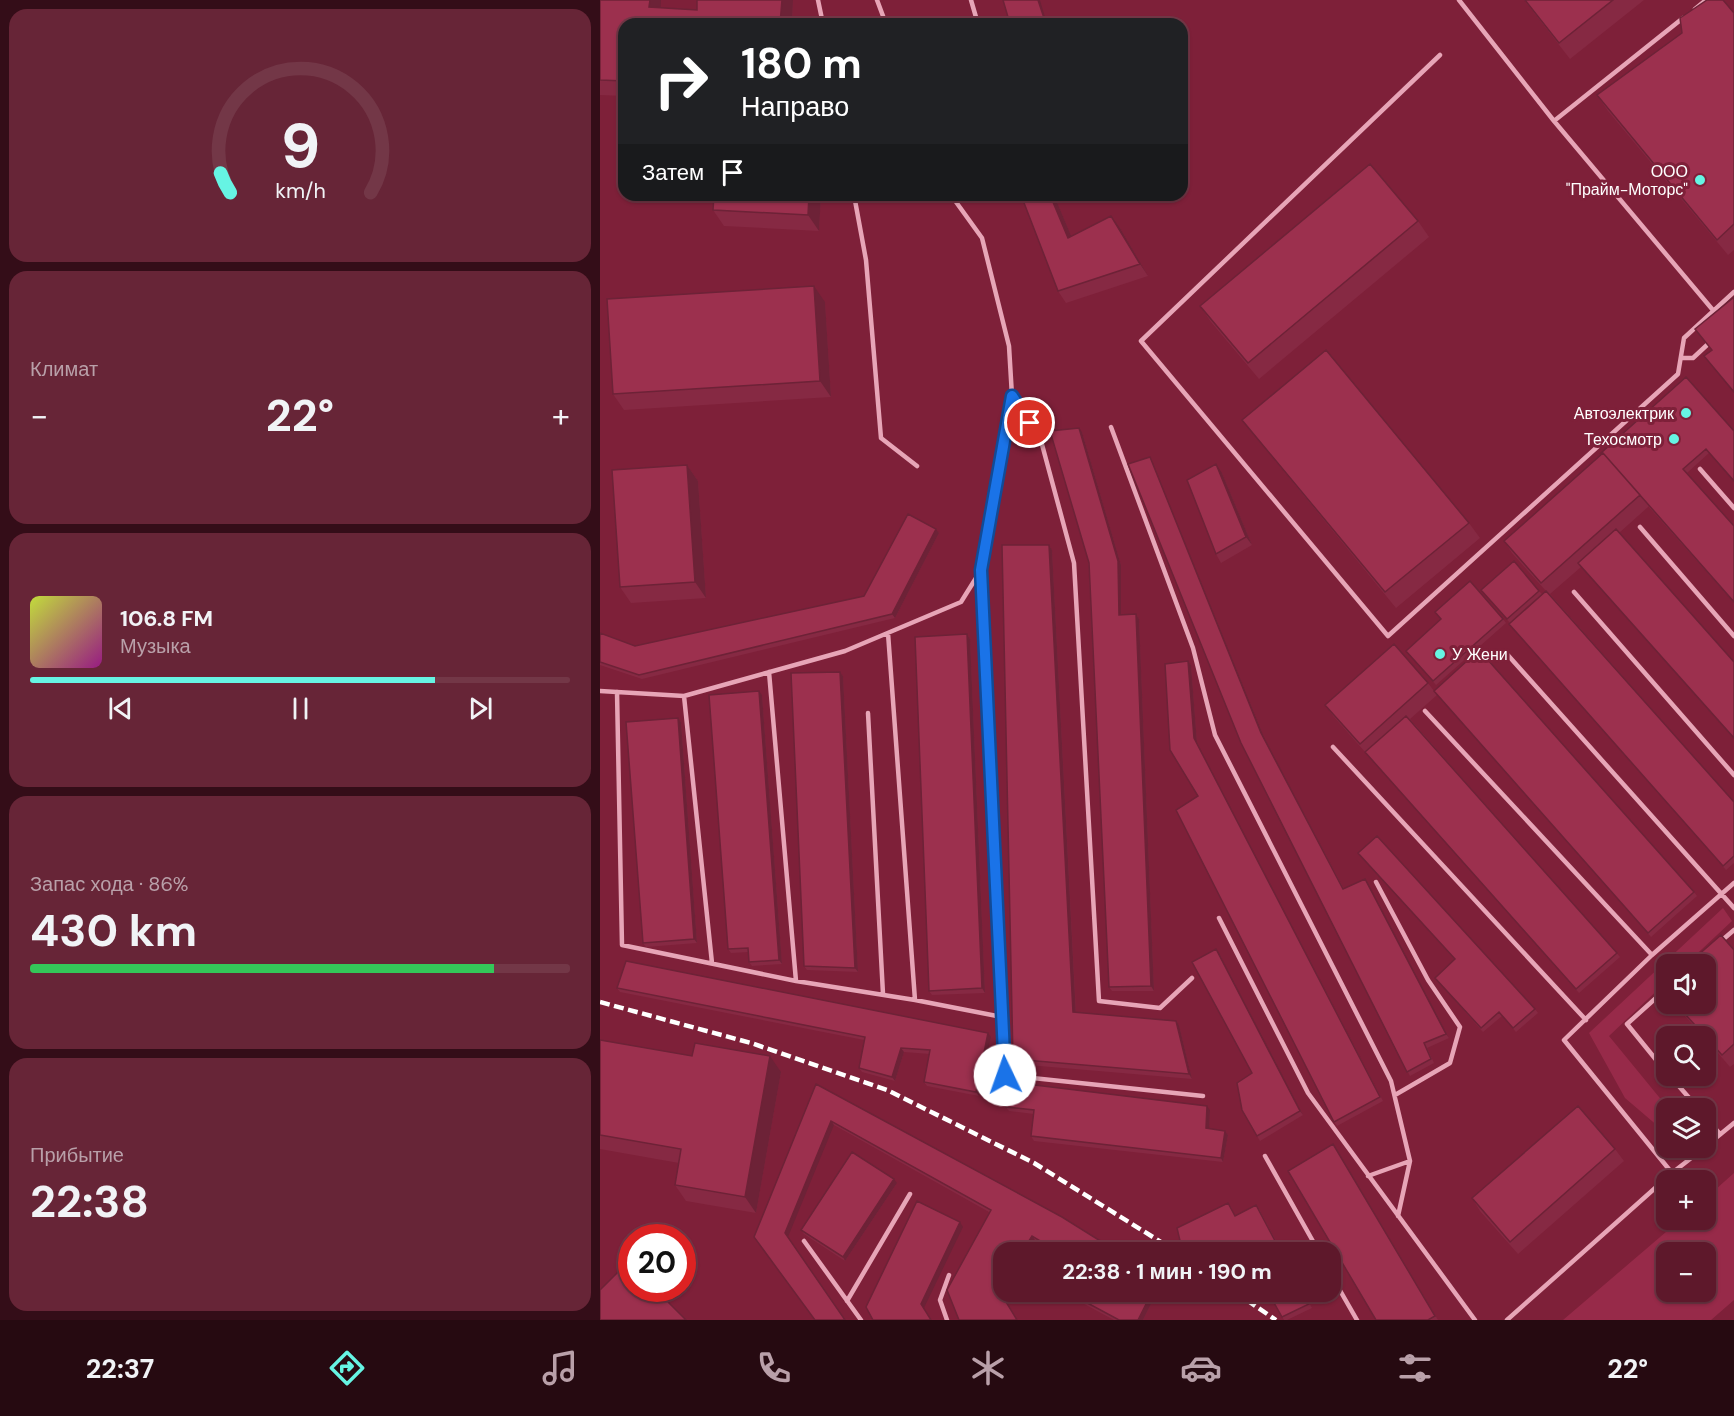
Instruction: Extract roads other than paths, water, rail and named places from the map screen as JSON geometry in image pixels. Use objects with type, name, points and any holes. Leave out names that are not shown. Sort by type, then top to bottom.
[{"type":"lane","points":[[818,0],[822,18]]},
{"type":"lane","points":[[877,0],[884,18]]},
{"type":"lane","points":[[971,0],[976,18]]},
{"type":"lane","points":[[1459,0],[1554,122],[1712,309]]},
{"type":"lane","points":[[1554,122],[1706,0]]},
{"type":"lane","points":[[1440,55],[1141,341],[1388,636],[1678,374],[1684,338],[1712,309],[1734,292]]},
{"type":"lane","points":[[855,201],[866,260],[881,438],[917,466]]},
{"type":"lane","points":[[955,201],[982,238],[1009,346],[1012,396],[981,570],[1005,1075],[1203,1096]]},
{"type":"lane","points":[[1681,358],[1693,358],[1707,345]]},
{"type":"lane","points":[[1012,396],[1040,436],[1074,563],[1099,1001],[1160,1008],[1192,978]]},
{"type":"lane","points":[[1111,427],[1193,648],[1215,735],[1391,1081],[1410,1161],[1398,1216]]},
{"type":"lane","points":[[1700,470],[1734,508]]},
{"type":"lane","points":[[1640,527],[1734,636]]},
{"type":"lane","points":[[600,691],[684,696],[845,651],[960,602],[981,570]]},
{"type":"lane","points":[[1574,591],[1734,775]]},
{"type":"lane","points":[[888,633],[915,1000]]},
{"type":"lane","points":[[1506,653],[1734,908]]},
{"type":"lane","points":[[769,672],[796,981]]},
{"type":"lane","points":[[617,692],[622,945],[796,981],[883,994],[1002,1017]]},
{"type":"lane","points":[[684,696],[712,963]]},
{"type":"lane","points":[[1425,711],[1652,955]]},
{"type":"lane","points":[[868,713],[883,994]]},
{"type":"lane","points":[[1333,747],[1586,1020]]},
{"type":"lane","points":[[1376,882],[1428,980],[1461,1027],[1450,1063],[1395,1095]]},
{"type":"lane","points":[[1670,1170],[1564,1040],[1652,955],[1734,883]]},
{"type":"lane","points":[[1219,918],[1308,1093],[1476,1320]]},
{"type":"lane","points":[[1718,944],[1734,930]]},
{"type":"lane","points":[[1656,998],[1627,1024],[1656,1059]]},
{"type":"lane","points":[[1679,1086],[1689,1098]]},
{"type":"lane","points":[[1716,1137],[1734,1123]]},
{"type":"lane","points":[[1716,1129],[1720,1134]]},
{"type":"lane","points":[[1265,1156],[1313,1242]]},
{"type":"lane","points":[[1676,1170],[1691,1158]]},
{"type":"lane","points":[[1368,1176],[1410,1161]]},
{"type":"lane","points":[[1507,1320],[1656,1187]]},
{"type":"lane","points":[[847,1301],[910,1194]]},
{"type":"lane","points":[[804,1241],[861,1320]]},
{"type":"lane","points":[[947,1320],[940,1300],[949,1275]]},
{"type":"lane","points":[[1341,1292],[1357,1320]]},
{"type":"railway","points":[[600,1002],[751,1043],[887,1090],[1034,1163],[1161,1242]]},
{"type":"railway","points":[[1250,1302],[1276,1320]]},
{"type":"place","name":"ООО \"Прайм-Моторс\"","points":[[1700,180]]},
{"type":"place","name":"Автоэлектрик","points":[[1686,413]]},
{"type":"place","name":"Техосмотр","points":[[1674,439]]},
{"type":"place","name":"У Жени","points":[[1440,654]]}]
